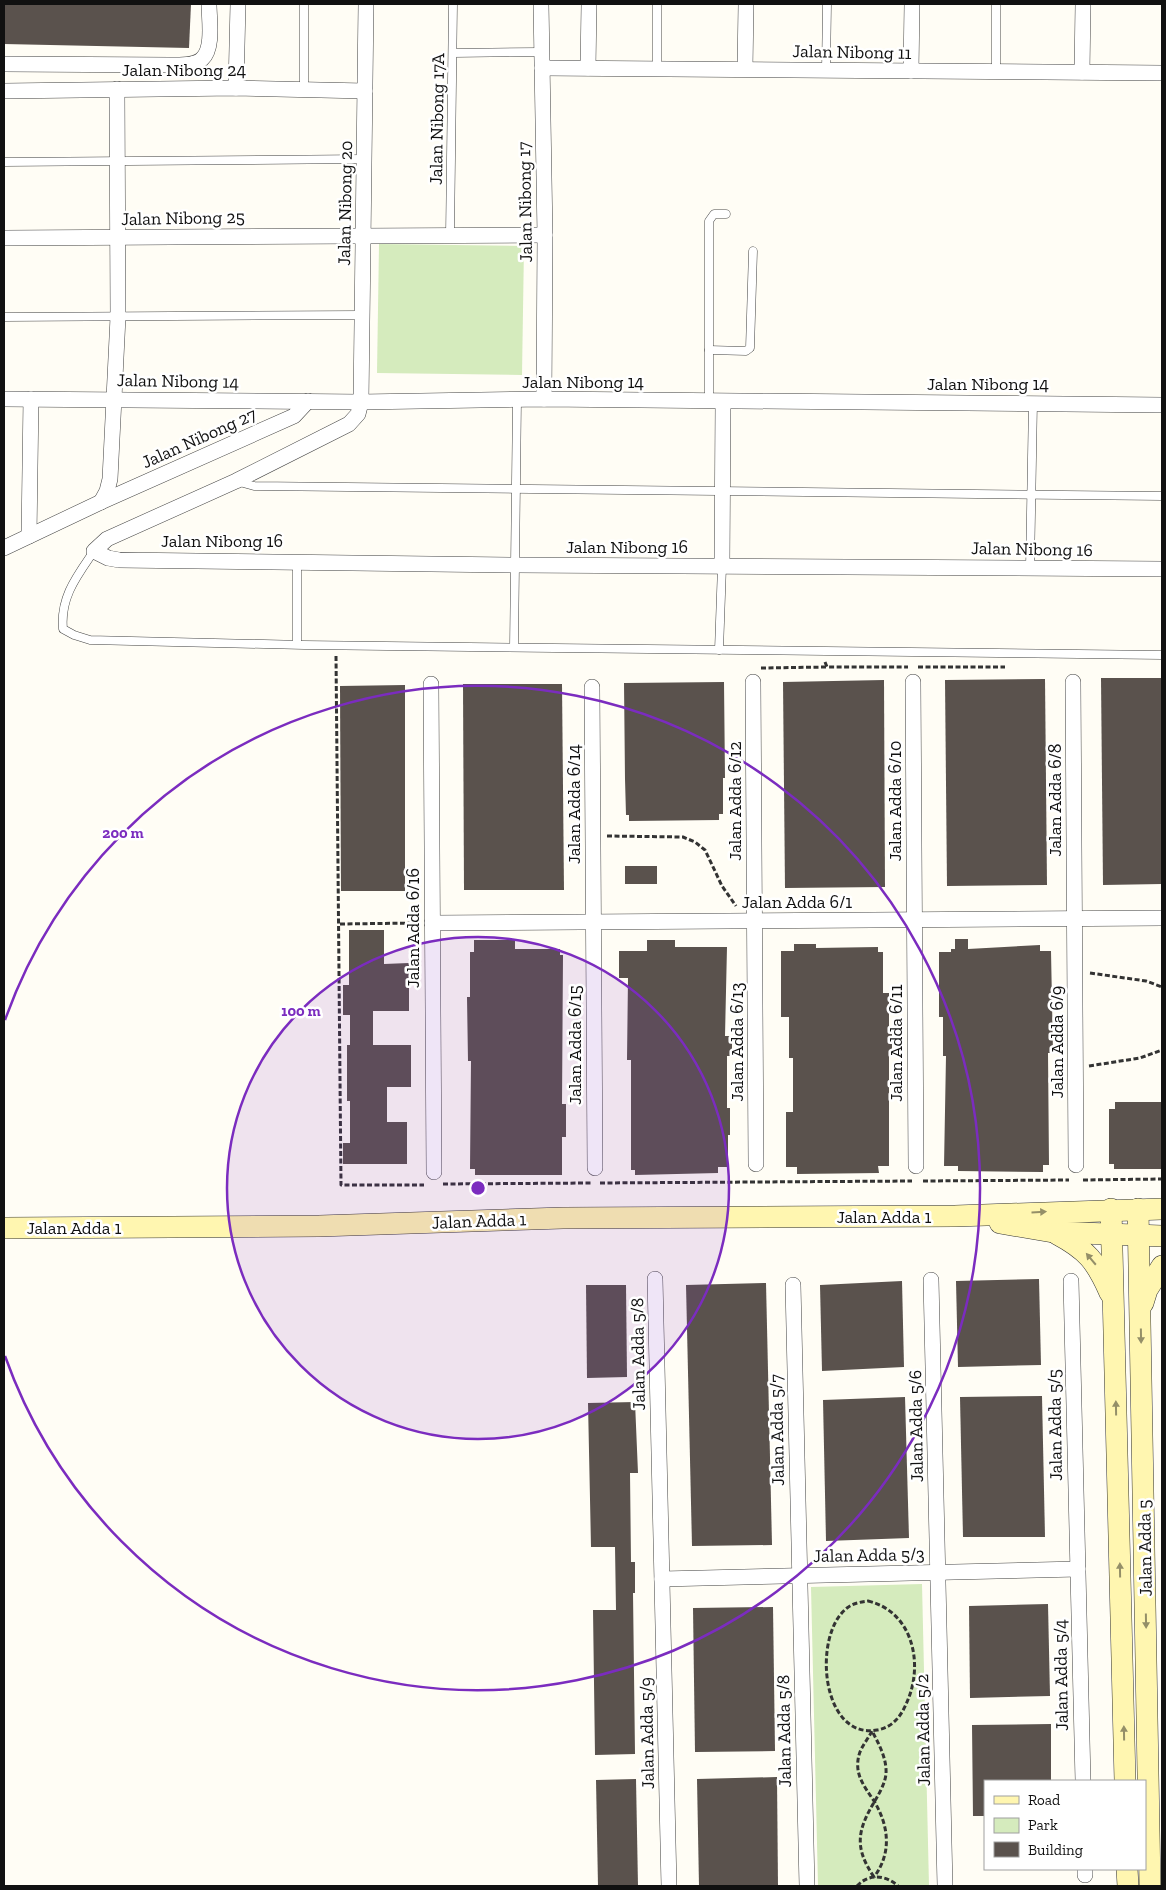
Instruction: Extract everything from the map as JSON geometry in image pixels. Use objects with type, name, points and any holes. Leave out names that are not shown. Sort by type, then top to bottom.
[{"type":"main road","name":"Jalan Adda 1","points":[[4,1228],[319,1226],[563,1218],[955,1216],[1111,1209],[1162,1209]]},
{"type":"main road","name":"Jalan Adda 5","points":[[1111,1209],[1125,1780]]},
{"type":"main road","name":"Jalan Adda 5","points":[[1138,1209],[1150,1886]]},
{"type":"main road","name":"Jalan Adda 1","points":[[955,1216],[1053,1232],[1162,1236]]},
{"type":"main road","points":[[1053,1232],[1081,1247],[1100,1270],[1114,1300]]},
{"type":"main road","points":[[1141,1308],[1147,1290],[1162,1266]]},
{"type":"main road","points":[[1128,1870],[1128,1886]]},
{"type":"street","points":[[4,64],[170,66],[192,64],[202,60],[208,47],[209,4]]},
{"type":"street","points":[[236,88],[238,4]]},
{"type":"street","name":"Jalan Nibong 20","points":[[361,402],[366,4]]},
{"type":"street","name":"Jalan Nibong 17","points":[[541,4],[545,235],[544,400]]},
{"type":"street","points":[[588,68],[589,4]]},
{"type":"street","points":[[745,69],[746,4]]},
{"type":"street","points":[[911,71],[912,4]]},
{"type":"street","points":[[1082,72],[1083,4]]},
{"type":"street","name":"Jalan Nibong 11","points":[[542,68],[1162,73]]},
{"type":"street","name":"Jalan Nibong 24","points":[[4,91],[236,88],[365,91]]},
{"type":"street","points":[[101,502],[110,478],[115,399],[118,317],[117,90]]},
{"type":"street","name":"Jalan Nibong 25","points":[[4,238],[545,235]]},
{"type":"street","name":"Jalan Nibong 14","points":[[4,399],[308,402],[518,400],[1033,402],[1162,405]]},
{"type":"street","points":[[28,536],[31,399]]},
{"type":"street","name":"Jalan Nibong 27","points":[[4,548],[101,502],[294,416],[308,402]]},
{"type":"street","points":[[94,551],[118,532],[236,481],[349,424],[358,414],[361,402]]},
{"type":"street","points":[[716,402],[722,492],[722,566]]},
{"type":"street","name":"Jalan Nibong 16","points":[[94,551],[108,558],[119,560],[516,565],[1162,569]]},
{"type":"street","name":"Jalan Adda 6/12","points":[[751,921],[753,682]]},
{"type":"street","name":"Jalan Adda 6/10","points":[[913,682],[914,920]]},
{"type":"street","name":"Jalan Adda 6/8","points":[[1073,682],[1075,918]]},
{"type":"street","name":"Jalan Adda 6/16","points":[[431,684],[434,1172]]},
{"type":"street","name":"Jalan Adda 6/14","points":[[592,687],[594,922]]},
{"type":"street","name":"Jalan Adda 6/9","points":[[1075,918],[1076,1165]]},
{"type":"street","name":"Jalan Adda 6/1","points":[[432,923],[1162,918]]},
{"type":"street","name":"Jalan Adda 6/11","points":[[914,920],[916,1166]]},
{"type":"street","name":"Jalan Adda 6/13","points":[[751,921],[756,1164]]},
{"type":"street","name":"Jalan Adda 6/15","points":[[594,922],[595,1168]]},
{"type":"street","name":"Jalan Adda 5/8","points":[[655,1279],[662,1579]]},
{"type":"street","name":"Jalan Adda 5/6","points":[[931,1280],[938,1572]]},
{"type":"street","name":"Jalan Adda 5/5","points":[[1071,1281],[1078,1569]]},
{"type":"street","name":"Jalan Adda 5/7","points":[[793,1284],[800,1576]]},
{"type":"street","name":"Jalan Adda 5/3","points":[[662,1579],[1078,1569]]},
{"type":"street","name":"Jalan Adda 5/4","points":[[1078,1569],[1082,1780]]},
{"type":"street","name":"Jalan Adda 5/2","points":[[938,1572],[945,1886]]},
{"type":"street","name":"Jalan Adda 5/8","points":[[800,1576],[807,1886]]},
{"type":"street","name":"Jalan Adda 5/9","points":[[662,1579],[670,1886]]},
{"type":"lane","points":[[304,4],[304,90]]},
{"type":"lane","name":"Jalan Nibong 17A","points":[[450,235],[453,4]]},
{"type":"lane","points":[[657,68],[658,4]]},
{"type":"lane","points":[[826,70],[827,4]]},
{"type":"lane","points":[[996,4],[996,72]]},
{"type":"lane","points":[[453,54],[541,52]]},
{"type":"lane","points":[[4,162],[364,159]]},
{"type":"lane","points":[[716,402],[709,350],[709,221],[714,214],[726,214]]},
{"type":"lane","points":[[709,350],[746,351],[750,348],[753,251]]},
{"type":"lane","points":[[4,317],[362,315]]},
{"type":"lane","points":[[514,647],[518,400]]},
{"type":"lane","points":[[1030,568],[1033,402]]},
{"type":"lane","points":[[236,481],[254,486],[1162,496]]},
{"type":"lane","points":[[94,551],[74,580],[65,598],[62,615],[64,629],[74,636],[90,640],[1162,655]]},
{"type":"lane","points":[[297,561],[297,644]]},
{"type":"lane","points":[[719,650],[722,566]]},
{"type":"path","points":[[753,682],[752,668],[828,667]]},
{"type":"path","points":[[593,836],[683,837],[695,842],[705,850],[722,886],[751,921]]},
{"type":"path","points":[[340,924],[432,923]]},
{"type":"path","points":[[1075,973],[1113,975],[1146,981],[1162,987]]},
{"type":"path","points":[[1076,1067],[1140,1058],[1162,1050]]},
{"type":"path","points":[[868,1601],[878,1604],[901,1620],[913,1648],[915,1667],[913,1687],[906,1705],[896,1722],[887,1729],[872,1731],[853,1726],[836,1708],[830,1695],[826,1662],[828,1645],[840,1614],[848,1606],[868,1601]]},
{"type":"path","points":[[872,1731],[886,1763],[886,1776],[861,1826],[859,1838],[861,1851],[874,1877]]},
{"type":"path","points":[[872,1731],[859,1754],[858,1766],[863,1787],[874,1802],[882,1820],[887,1844],[882,1866],[874,1877]]},
{"type":"path","points":[[857,1886],[866,1879],[874,1877],[891,1880],[898,1886]]},
{"type":"green space","points":[[379,244],[524,246],[522,375],[377,373]]},
{"type":"green space","points":[[922,1584],[929,1886],[818,1886],[811,1587]]},
{"type":"building","points":[[4,4],[191,4],[189,48],[4,44]]},
{"type":"building","points":[[1101,678],[1162,678],[1162,884],[1103,885]]},
{"type":"building","points":[[1045,679],[1047,885],[947,886],[945,680]]},
{"type":"building","points":[[884,680],[885,887],[785,888],[783,682]]},
{"type":"building","points":[[724,682],[725,778],[723,778],[723,814],[719,814],[719,820],[629,821],[629,815],[626,815],[624,683]]},
{"type":"building","points":[[463,684],[562,684],[564,890],[464,890]]},
{"type":"building","points":[[405,685],[405,891],[341,891],[340,686]]},
{"type":"building","points":[[625,866],[657,866],[657,884],[625,884]]},
{"type":"building","points":[[349,930],[384,930],[384,964],[409,963],[409,1011],[373,1011],[373,1045],[411,1045],[411,1087],[387,1087],[387,1122],[407,1122],[407,1164],[343,1164],[343,1143],[350,1143],[350,1101],[347,1101],[347,1045],[350,1045],[350,1015],[343,1015],[343,985],[349,985]]},
{"type":"building","points":[[955,939],[968,939],[968,949],[1040,945],[1040,951],[1051,951],[1053,1053],[1048,1053],[1049,1165],[1043,1165],[1043,1172],[958,1171],[958,1166],[944,1166],[946,1056],[943,1056],[943,1017],[939,1017],[939,952],[951,952],[951,949],[955,949]]},
{"type":"building","points":[[474,940],[515,940],[515,949],[560,949],[560,955],[563,955],[562,1104],[566,1104],[566,1137],[562,1137],[562,1175],[475,1175],[475,1169],[470,1169],[471,1061],[468,1061],[467,997],[470,997],[470,952],[474,952]]},
{"type":"building","points":[[647,940],[675,940],[675,947],[727,947],[725,1036],[732,1036],[732,1056],[727,1056],[727,1108],[730,1108],[730,1135],[728,1135],[728,1167],[718,1167],[718,1173],[635,1175],[635,1170],[631,1170],[631,1060],[627,1060],[628,978],[619,978],[619,951],[647,951]]},
{"type":"building","points":[[794,944],[816,944],[816,948],[878,947],[878,952],[883,952],[883,993],[889,993],[889,1032],[892,1032],[892,1057],[889,1057],[889,1166],[878,1166],[879,1173],[797,1174],[797,1167],[786,1167],[786,1112],[793,1112],[793,1058],[789,1058],[789,1017],[781,1017],[781,951],[794,951]]},
{"type":"building","points":[[1115,1102],[1162,1102],[1162,1169],[1114,1169],[1114,1164],[1109,1164],[1109,1109],[1115,1109]]},
{"type":"building","points":[[1039,1279],[1041,1365],[958,1367],[956,1281]]},
{"type":"building","points":[[902,1281],[904,1367],[822,1371],[820,1285]]},
{"type":"building","points":[[766,1283],[772,1545],[692,1546],[686,1285]]},
{"type":"building","points":[[586,1285],[626,1285],[627,1377],[587,1378]]},
{"type":"building","points":[[1042,1396],[1045,1537],[963,1537],[960,1397]]},
{"type":"building","points":[[905,1397],[909,1538],[826,1541],[823,1400]]},
{"type":"building","points":[[635,1402],[638,1473],[630,1473],[631,1562],[635,1562],[635,1593],[633,1593],[635,1754],[595,1755],[593,1610],[616,1610],[615,1547],[591,1547],[588,1403]]},
{"type":"building","points":[[1048,1604],[1050,1696],[970,1698],[969,1606]]},
{"type":"building","points":[[773,1607],[775,1751],[695,1752],[693,1608]]},
{"type":"building","points":[[1051,1724],[1051,1780],[984,1780],[984,1816],[973,1816],[972,1725]]},
{"type":"building","points":[[777,1777],[778,1886],[699,1886],[697,1779]]},
{"type":"building","points":[[636,1779],[638,1886],[598,1886],[596,1780]]}]
